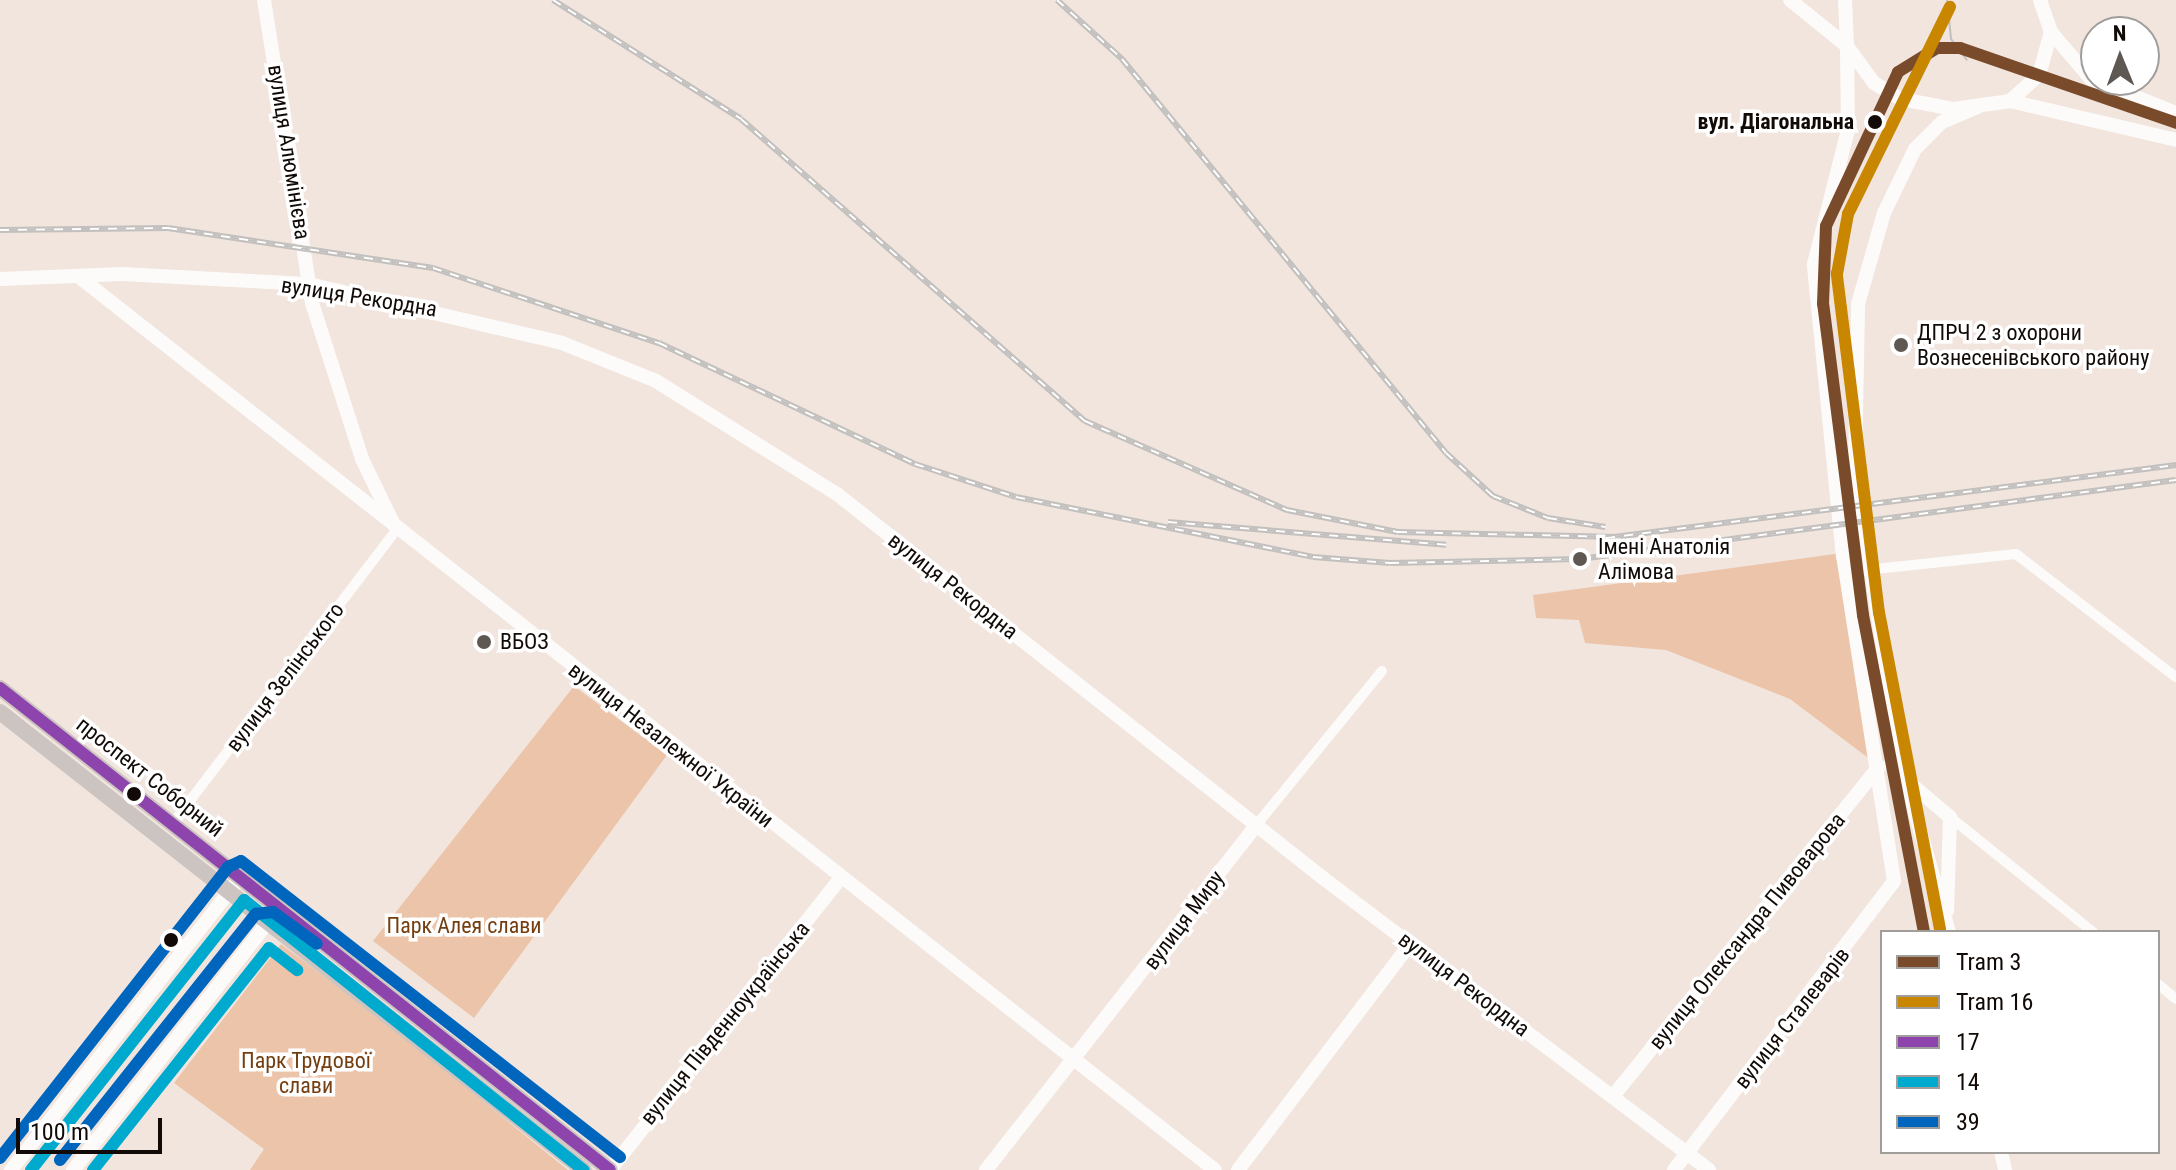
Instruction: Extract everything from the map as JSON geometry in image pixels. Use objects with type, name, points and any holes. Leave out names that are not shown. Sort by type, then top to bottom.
[{"type":"main road","name":"проспект Соборний","points":[[0,688],[610,1170]]},
{"type":"main road","name":"проспект Соборний","points":[[0,712],[266,926],[584,1170]]},
{"type":"street","name":"вулиця Алюмінієва","points":[[264,0],[309,284],[362,459],[396,530]]},
{"type":"street","points":[[1790,0],[1847,46],[1874,83],[1901,99],[1978,107]]},
{"type":"street","name":"вулиця Сталеварів","points":[[1674,1170],[1894,881],[1879,766],[1843,557],[1814,243],[1848,130],[1845,0]]},
{"type":"street","points":[[2040,0],[2051,32],[2091,79],[2176,113]]},
{"type":"street","points":[[2010,101],[2039,75],[2051,32]]},
{"type":"street","points":[[1948,926],[1900,760],[1866,570],[1855,466],[1858,304],[1884,213],[1915,149],[1942,122],[1978,107],[2010,101],[2176,140]]},
{"type":"street","name":"вулиця Рекордна","points":[[78,276],[309,284],[562,343],[720,415],[837,494],[1410,944],[1614,1095],[1709,1170]]},
{"type":"street","points":[[0,279],[78,276]]},
{"type":"street","name":"вулиця Незалежної України","points":[[78,276],[396,530],[1215,1170]]},
{"type":"street","name":"вулиця Зелінського","points":[[173,823],[396,530]]},
{"type":"street","points":[[1866,570],[2016,554],[2176,677]]},
{"type":"street","name":"вулиця Миру","points":[[986,1170],[1258,823],[1382,671]]},
{"type":"street","points":[[1879,766],[1900,760]]},
{"type":"street","name":"вулиця Олександра Пивоварова","points":[[1614,1095],[1879,766]]},
{"type":"street","points":[[1905,779],[2091,930]]},
{"type":"street","points":[[1948,926],[1950,817]]},
{"type":"street","points":[[11,1170],[241,877]]},
{"type":"street","name":"вулиця Південноукраїнська","points":[[610,1170],[841,877]]},
{"type":"street","points":[[73,1170],[280,907]]},
{"type":"street","points":[[1238,1170],[1410,944]]},
{"type":"street","points":[[2160,986],[2176,999]]},
{"type":"green space","points":[[1842,553],[1879,766],[1790,699],[1666,650],[1585,643],[1579,620],[1536,618],[1533,595]]},
{"type":"green space","name":"Парк Алея слави","points":[[574,686],[667,755],[474,1018],[373,941]]},
{"type":"green space","name":"Парк Трудової слави","points":[[281,944],[389,1025],[568,1170],[250,1170],[264,1149],[174,1083]]},
{"type":"tram line","points":[[1947,0],[1951,39],[1967,60]]},
{"type":"tram line","name":"16","points":[[1940,929],[1879,613],[1837,274],[1848,214],[1950,7]]},
{"type":"tram line","name":"3","points":[[1924,930],[1863,615],[1823,304],[1826,226],[1898,72],[1937,48],[1960,48],[2176,123]]},
{"type":"railway","points":[[553,0],[741,119],[1085,421],[1287,510],[1398,532],[1616,537]]},
{"type":"railway","points":[[1057,0],[1122,59],[1446,453],[1493,496],[1548,518],[1605,527]]},
{"type":"railway","points":[[0,230],[168,228],[433,268],[659,343],[915,464],[1016,497],[1313,557],[1390,563],[1580,559],[2176,480]]},
{"type":"railway","points":[[1606,538],[2176,465]]},
{"type":"railway","points":[[1168,522],[1446,545]]},
{"type":"transit line","name":"17","points":[[0,688],[610,1170]]},
{"type":"transit line","name":"39","points":[[0,1158],[228,867],[241,861],[620,1157]]},
{"type":"transit line","name":"14","points":[[31,1170],[244,900],[584,1170]]},
{"type":"transit line","name":"39","points":[[60,1160],[256,914],[273,912],[317,944]]},
{"type":"transit line","name":"14","points":[[93,1170],[269,948],[297,970]]},
{"type":"place","name":"вул. Діагональна","points":[[1875,122]]},
{"type":"place","name":"ДПРЧ 2 з охорони Вознесенівського району","points":[[1901,345]]},
{"type":"place","name":"Імені Анатолія Алімова","points":[[1580,559]]},
{"type":"place","name":"ВБОЗ","points":[[484,642]]}]
